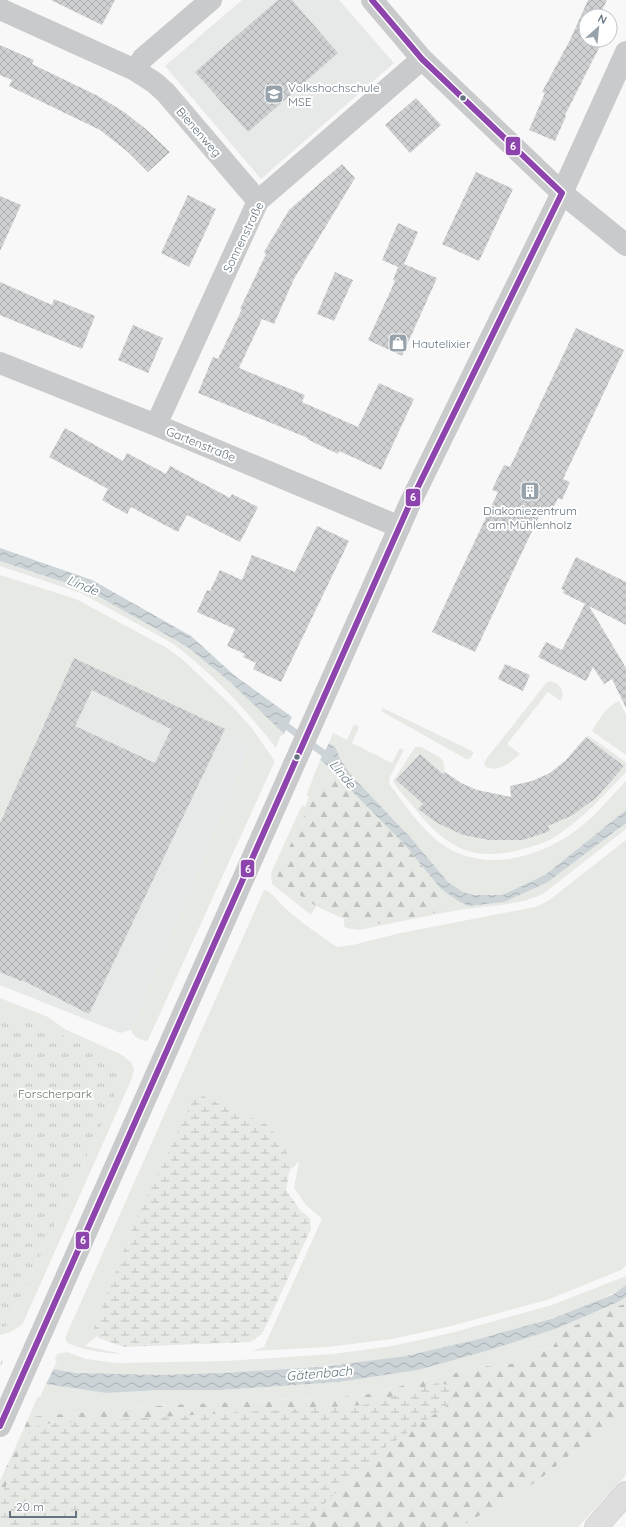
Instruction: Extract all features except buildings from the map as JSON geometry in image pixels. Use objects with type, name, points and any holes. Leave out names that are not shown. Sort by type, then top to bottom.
[{"type":"main road","points":[[596,1527],[626,1493]]},
{"type":"street","points":[[135,70],[143,58],[211,0]]},
{"type":"street","points":[[372,0],[422,59],[562,193],[626,245]]},
{"type":"street","name":"Bienenweg","points":[[0,9],[135,70],[155,83],[166,93],[258,201]]},
{"type":"street","points":[[0,1426],[400,527],[562,193],[626,52]]},
{"type":"street","name":"Sonnenstraße","points":[[156,425],[258,201],[422,59]]},
{"type":"street","name":"Gartenstraße","points":[[0,363],[156,425],[400,527]]},
{"type":"shaded area","name":"Volkshochschule MSE","points":[[242,0],[339,0],[394,63],[261,179],[165,66]]},
{"type":"shaded area","points":[[74,658],[242,738],[247,749],[242,767],[131,1030],[120,1033],[0,985],[0,823]]},
{"type":"green space","points":[[0,561],[87,590],[186,646],[230,682],[284,734],[280,737],[276,748],[253,719],[228,692],[215,679],[172,643],[81,593],[0,566]]},
{"type":"green space","points":[[0,575],[76,599],[167,648],[182,659],[232,706],[251,727],[274,760],[274,763],[148,1040],[145,1041],[136,1037],[131,1030],[242,767],[247,749],[242,738],[74,658],[0,823]]},
{"type":"green space","points":[[551,681],[561,688],[563,694],[561,701],[548,692],[507,744],[520,754],[500,768],[496,769],[486,767],[484,763],[487,758],[547,682]]},
{"type":"green space","points":[[619,701],[626,715],[626,755],[592,731],[610,706]]},
{"type":"green space","points":[[383,708],[474,752],[470,759],[466,759],[381,711]]},
{"type":"green space","points":[[354,724],[359,727],[352,743],[392,763],[400,748],[404,750],[390,777],[390,785],[425,829],[439,842],[456,852],[475,858],[494,860],[513,858],[533,853],[551,846],[568,836],[590,819],[626,781],[626,810],[545,875],[502,895],[473,895],[463,892],[448,882],[411,838],[351,775],[340,759],[336,748],[329,743],[333,733],[347,740]]},
{"type":"green space","points":[[589,736],[626,762],[626,772],[593,806],[566,829],[548,841],[519,850],[486,854],[471,852],[458,847],[446,840],[423,819],[393,781],[415,747],[421,747],[441,758],[445,772],[443,774],[420,754],[396,780],[423,804],[419,809],[437,823],[463,835],[489,840],[522,840],[550,831],[548,826],[571,816],[624,766],[586,737]]},
{"type":"green space","points":[[320,760],[338,777],[327,780],[318,787],[279,881],[316,906],[311,915],[272,884],[271,873],[302,805],[305,807],[309,797],[306,796]]},
{"type":"green space","points":[[338,777],[404,844],[441,889],[443,904],[439,912],[370,925],[344,919],[316,906],[279,881],[277,873],[318,787],[322,782]]},
{"type":"green space","points":[[626,823],[626,829],[543,894],[512,903],[459,910],[359,930],[346,928],[344,926],[344,919],[370,925],[443,904],[441,889],[468,906],[548,882]]},
{"type":"green space","points":[[626,840],[626,1265],[621,1270],[547,1300],[447,1327],[392,1339],[327,1347],[252,1351],[264,1347],[322,1219],[306,1205],[294,1188],[299,1162],[85,1346],[123,1354],[95,1351],[67,1343],[65,1338],[264,890],[272,894],[283,906],[302,922],[337,947],[353,945],[401,933],[535,907],[548,901]]},
{"type":"green space","points":[[0,998],[48,1017],[65,1029],[122,1055],[131,1062],[134,1069],[132,1078],[23,1323],[18,1328],[0,1335],[0,1328],[7,1326],[114,1098],[118,1074],[107,1055],[48,1029],[0,1012]]},
{"type":"green space","name":"Forscherpark","points":[[0,1012],[48,1029],[107,1055],[118,1074],[114,1098],[7,1326],[0,1328]]},
{"type":"green space","points":[[203,1096],[266,1124],[281,1140],[291,1163],[286,1190],[301,1211],[310,1218],[311,1229],[262,1334],[250,1342],[124,1347],[98,1338],[93,1331],[132,1229],[194,1098]]},
{"type":"green space","points":[[626,1276],[626,1285],[599,1300],[570,1312],[541,1322],[418,1354],[349,1364],[230,1373],[129,1375],[78,1373],[53,1370],[57,1361],[55,1360],[57,1354],[67,1352],[86,1359],[116,1363],[226,1361],[333,1354],[392,1346],[451,1333],[552,1305]]},
{"type":"green space","points":[[626,1297],[626,1303],[562,1331],[553,1347],[535,1350],[515,1363],[496,1367],[484,1366],[360,1396],[170,1405],[29,1417],[38,1396],[40,1397],[46,1384],[106,1393],[160,1390],[221,1390],[339,1382],[418,1370],[490,1350],[558,1328],[618,1302]]},
{"type":"green space","points":[[626,1303],[626,1410],[536,1482],[460,1527],[0,1527],[0,1481],[29,1417],[170,1405],[360,1396],[484,1366],[496,1367],[515,1363],[535,1350],[553,1347],[562,1331]]},
{"type":"green space","points":[[437,1383],[449,1385],[453,1391],[451,1403],[383,1449],[299,1527],[0,1527],[0,1499],[29,1431],[41,1424],[364,1405]]},
{"type":"green space","points":[[626,1410],[626,1475],[578,1527],[460,1527],[536,1482]]},
{"type":"water","points":[[0,548],[92,580],[191,636],[234,675],[292,717],[284,734],[230,682],[186,646],[87,590],[0,561]]},
{"type":"water","points":[[329,743],[336,748],[340,759],[351,775],[411,838],[448,882],[463,892],[473,895],[502,895],[545,875],[626,810],[626,823],[548,882],[504,902],[468,906],[441,889],[404,844],[320,760]]},
{"type":"water","name":"Gätenbach","points":[[626,1285],[626,1297],[618,1302],[558,1328],[490,1350],[418,1370],[339,1382],[221,1390],[160,1390],[106,1393],[0,1379],[1,1361],[77,1373],[161,1375],[223,1373],[330,1366],[406,1356],[475,1340],[554,1318],[612,1295]]},
{"type":"pier","points":[[4,1359],[54,1368],[45,1386],[0,1382],[0,1367]]},
{"type":"waterway","name":"Linde","points":[[281,722],[330,758]]},
{"type":"transit line","name":"6","points":[[0,1426],[411,501],[562,193],[422,59],[372,0]]},
{"type":"place","name":"Volkshochschule MSE","points":[[274,94]]},
{"type":"place","name":"Hautelixier","points":[[398,343]]},
{"type":"place","name":"Diakoniezentrum am Mühlenholz","points":[[530,491]]}]
